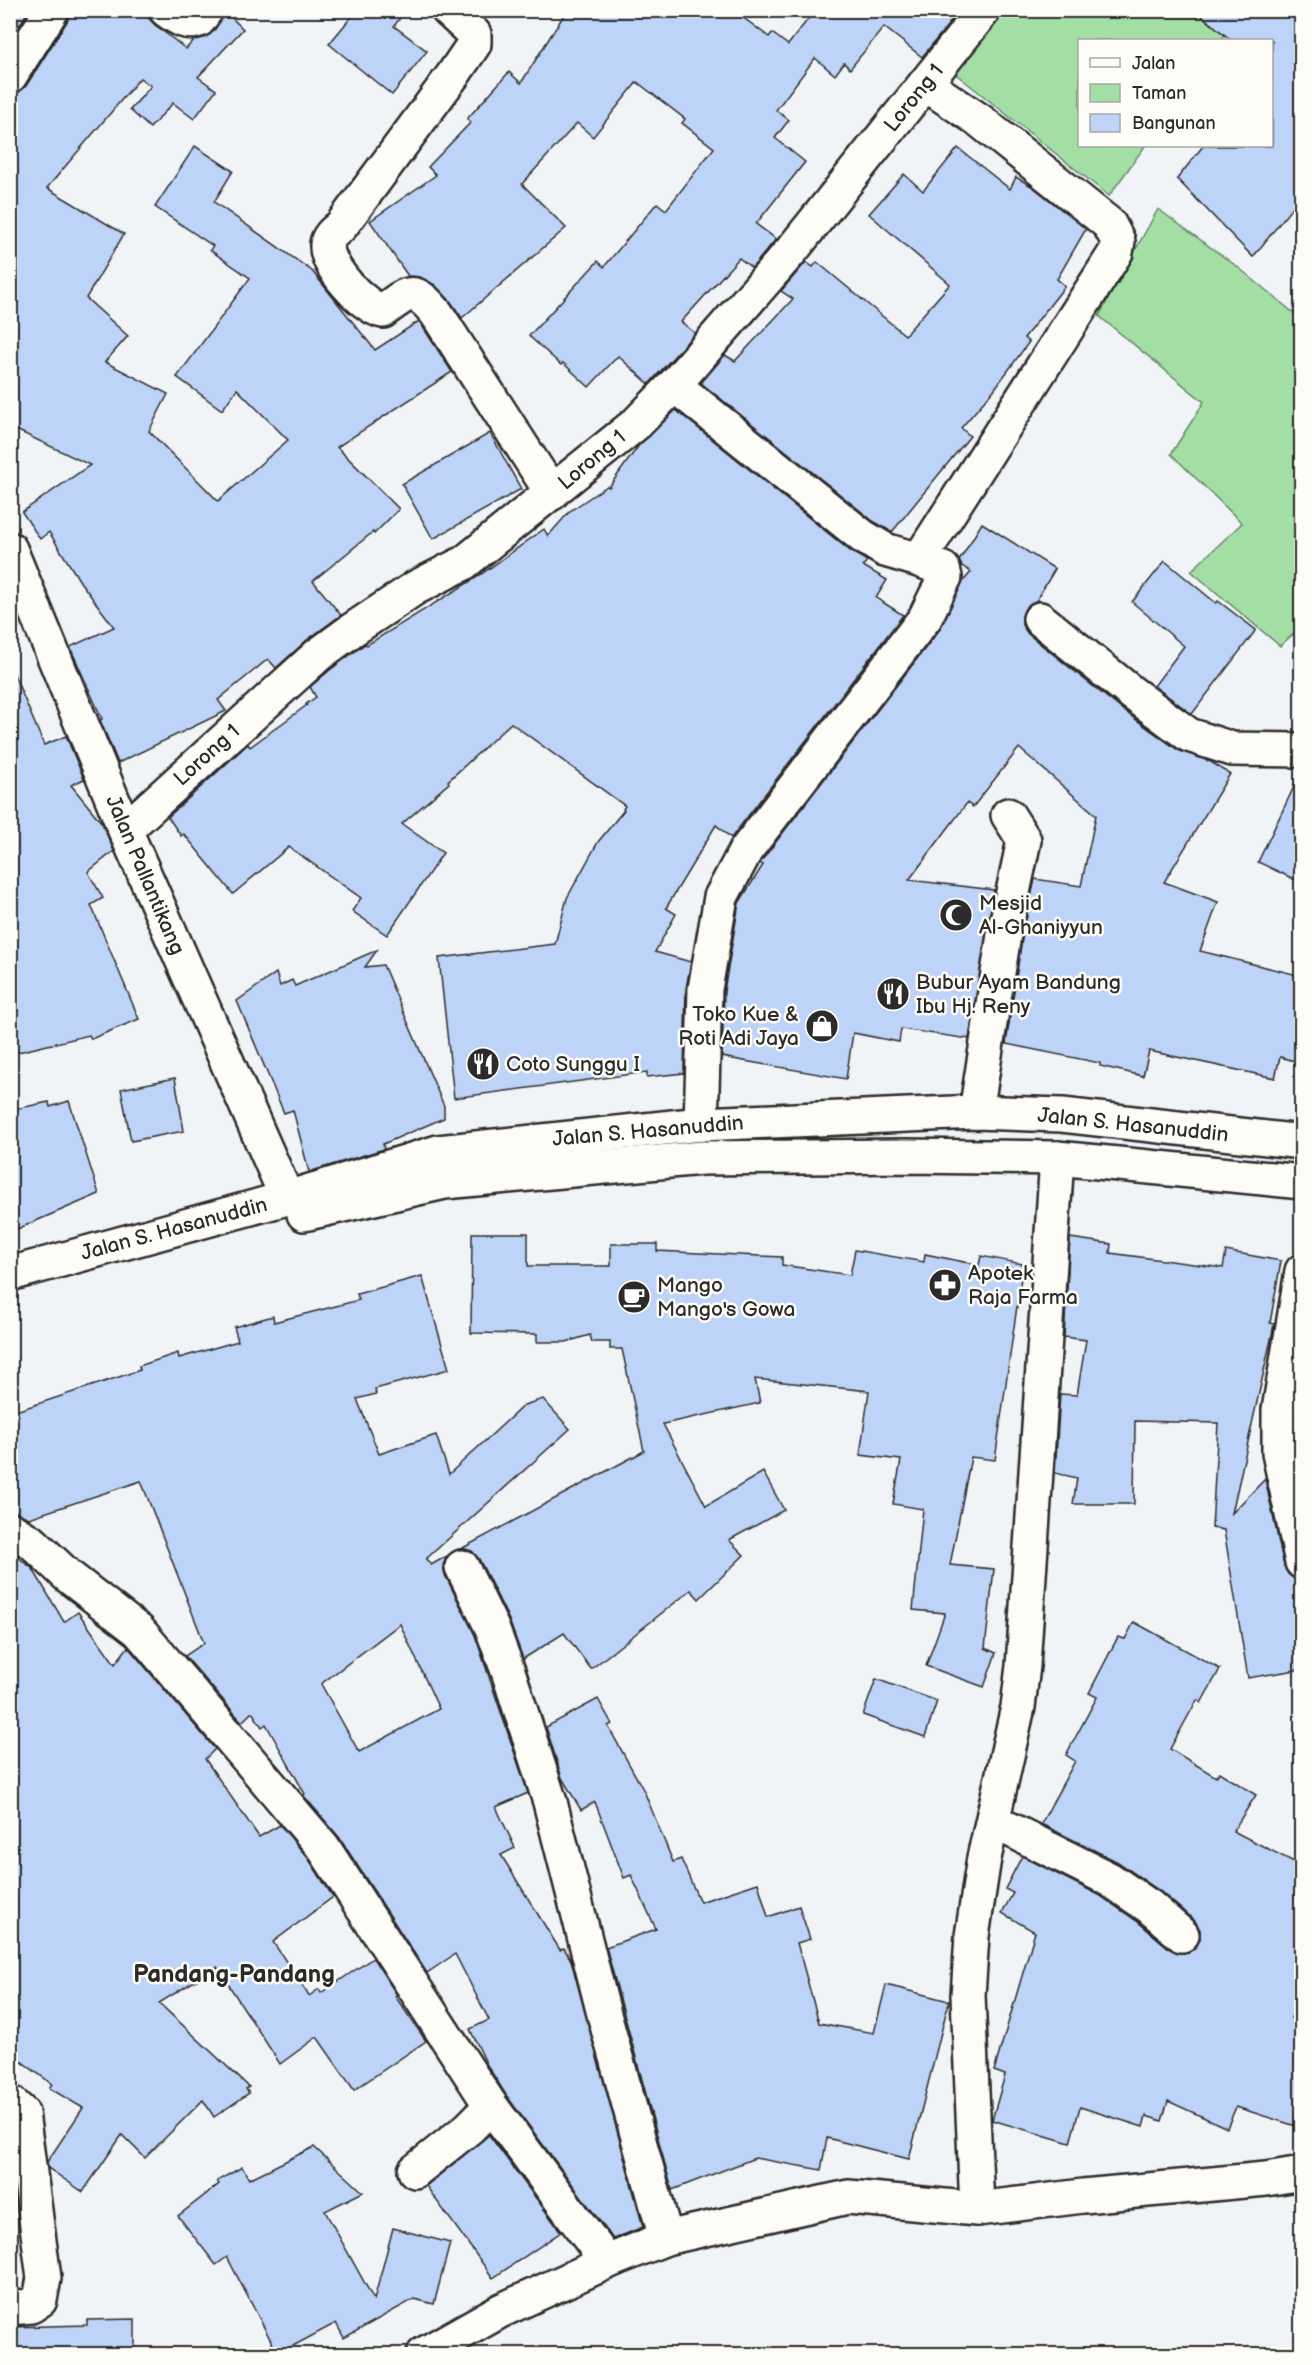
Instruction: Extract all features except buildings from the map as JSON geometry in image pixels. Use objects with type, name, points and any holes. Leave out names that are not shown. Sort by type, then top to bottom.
[{"type":"main road","points":[[10,76],[52,10]]},
{"type":"main road","points":[[166,10],[189,22],[199,20],[206,10]]},
{"type":"main road","points":[[448,10],[474,33],[474,44],[341,226],[328,238],[327,250],[333,264],[360,300],[376,309],[383,311],[403,295],[413,294],[427,303],[437,314],[552,493]]},
{"type":"main road","name":"Lorong 1","points":[[125,830],[318,655],[416,588],[464,563],[637,423],[674,386],[792,250],[984,10]]},
{"type":"main road","points":[[919,560],[1116,252],[1118,241],[1109,224],[978,120],[926,84]]},
{"type":"main road","points":[[674,386],[862,536],[885,550],[943,569],[945,577],[925,618],[746,850],[721,897],[705,989],[701,1124]]},
{"type":"main road","name":"Jalan Pallantikang","points":[[10,549],[125,830],[287,1198]]},
{"type":"main road","points":[[1040,619],[1132,693],[1189,735],[1232,749],[1302,750]]},
{"type":"main road","points":[[976,1113],[1004,935],[1024,840],[1008,815]]},
{"type":"main road","name":"Jalan S. Hasanuddin","points":[[10,1293],[287,1198],[438,1152],[701,1124],[976,1113],[1062,1115],[1302,1142]]},
{"type":"main road","name":"Jalan S. Hasanuddin","points":[[10,1274],[117,1255],[445,1182],[702,1158],[906,1156],[1057,1158],[1302,1182]]},
{"type":"main road","points":[[977,2209],[968,1995],[972,1936],[984,1858],[1018,1707],[1023,1666],[1057,1158]]},
{"type":"main road","points":[[1302,1272],[1280,1410],[1279,1453],[1302,1562]]},
{"type":"main road","points":[[10,1529],[33,1543],[68,1576],[139,1631],[322,1847],[491,2106],[607,2262]]},
{"type":"main road","points":[[462,1567],[492,1628],[550,1802],[605,2018],[666,2238]]},
{"type":"main road","points":[[993,1821],[1109,1879],[1150,1906],[1182,1935]]},
{"type":"main road","points":[[415,2172],[469,2128],[491,2106]]},
{"type":"main road","points":[[10,2308],[31,2306],[39,2300],[44,2278],[14,2110]]},
{"type":"main road","points":[[424,2355],[500,2311],[666,2238],[848,2197],[977,2209],[1083,2196],[1266,2179],[1302,2173]]},
{"type":"green space","points":[[1003,11],[1195,11],[1225,35],[1222,39],[1078,39],[1078,147],[1144,147],[1109,196],[952,71]]},
{"type":"green space","points":[[1158,209],[1239,268],[1301,319],[1301,627],[1280,646],[1191,571],[1242,523],[1171,454],[1204,402],[1099,316]]},
{"type":"place","name":"Mesjid Al-Ghaniyyun","points":[[956,915]]},
{"type":"place","name":"Bubur Ayam Bandung Ibu Hj. Reny","points":[[893,994]]},
{"type":"place","name":"Toko Kue & Roti Adi Jaya","points":[[822,1026]]},
{"type":"place","name":"Coto Sunggu I","points":[[483,1064]]},
{"type":"place","name":"Apotek Raja Farma","points":[[945,1285]]},
{"type":"place","name":"Mango Mango's Gowa","points":[[634,1297]]},
{"type":"district","name":"Pandang-Pandang","points":[[234,1974]]}]
